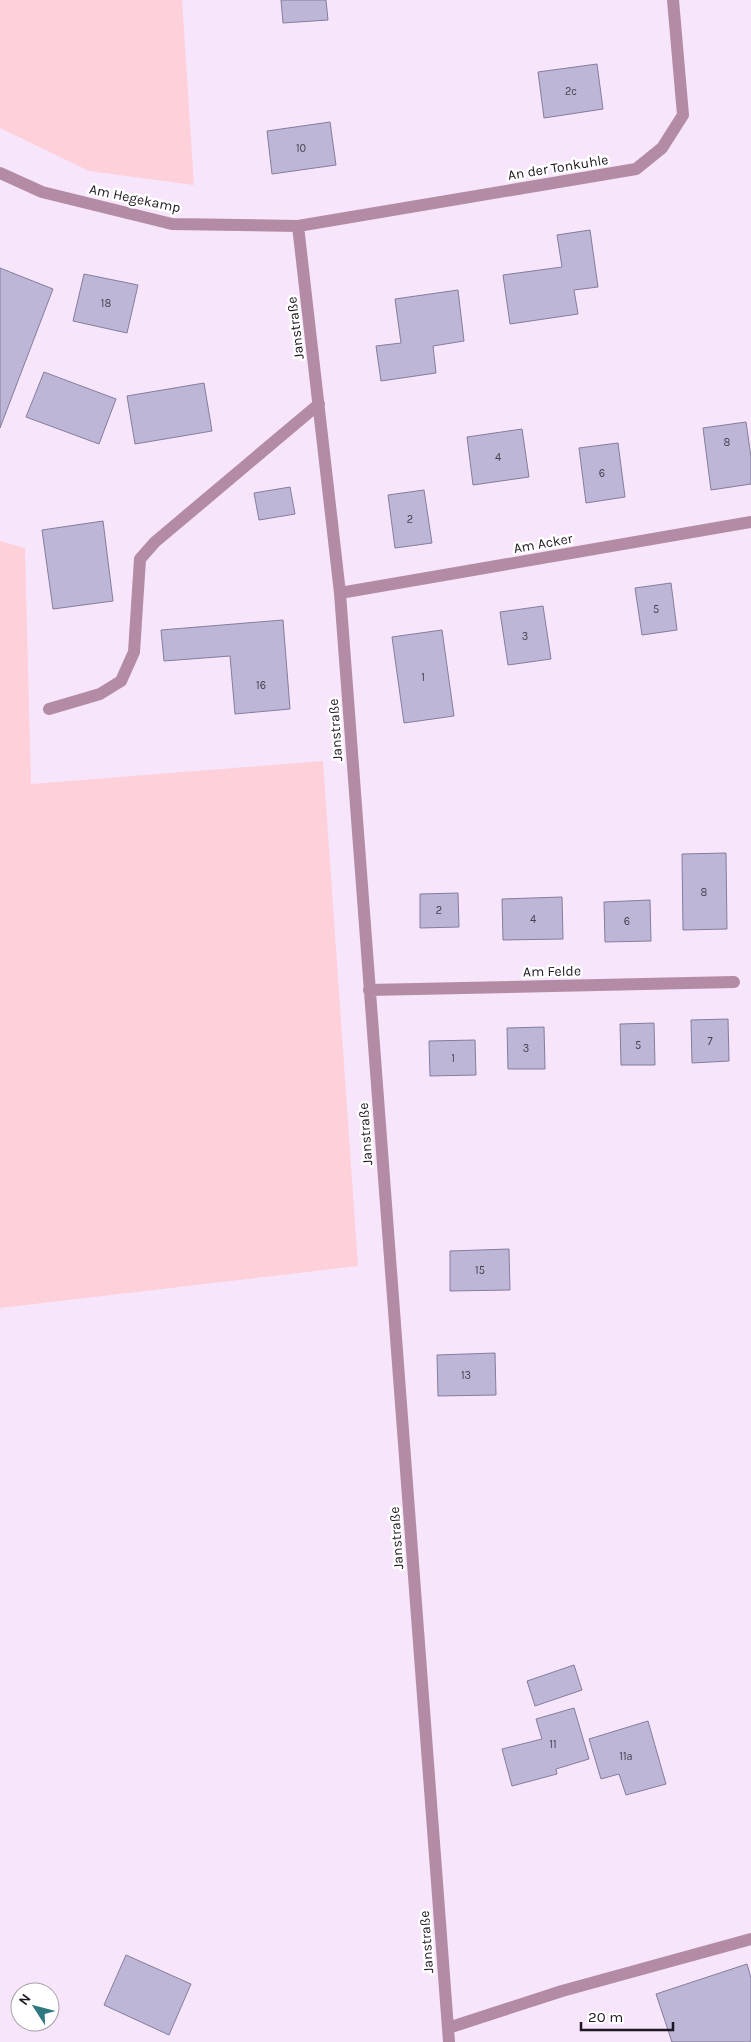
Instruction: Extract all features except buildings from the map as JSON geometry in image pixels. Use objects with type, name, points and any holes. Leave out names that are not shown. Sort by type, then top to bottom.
[{"type":"street","name":"An der Tonkuhle","points":[[298,226],[636,169],[662,148],[683,115],[673,0]]},
{"type":"street","name":"Am Hegekamp","points":[[0,173],[42,192],[172,224],[298,226]]},
{"type":"street","name":"Janstraße","points":[[298,226],[340,593],[449,2042]]},
{"type":"street","points":[[49,709],[100,694],[121,681],[134,652],[140,559],[155,542],[319,404]]},
{"type":"street","name":"Am Acker","points":[[340,593],[751,522]]},
{"type":"street","name":"Am Felde","points":[[369,990],[734,982]]},
{"type":"street","points":[[448,2028],[562,1991],[751,1939]]},
{"type":"shaded area","points":[[0,0],[182,0],[194,185],[89,171],[0,128]]},
{"type":"shaded area","points":[[0,541],[25,548],[31,784],[323,761],[358,1266],[0,1308]]}]
